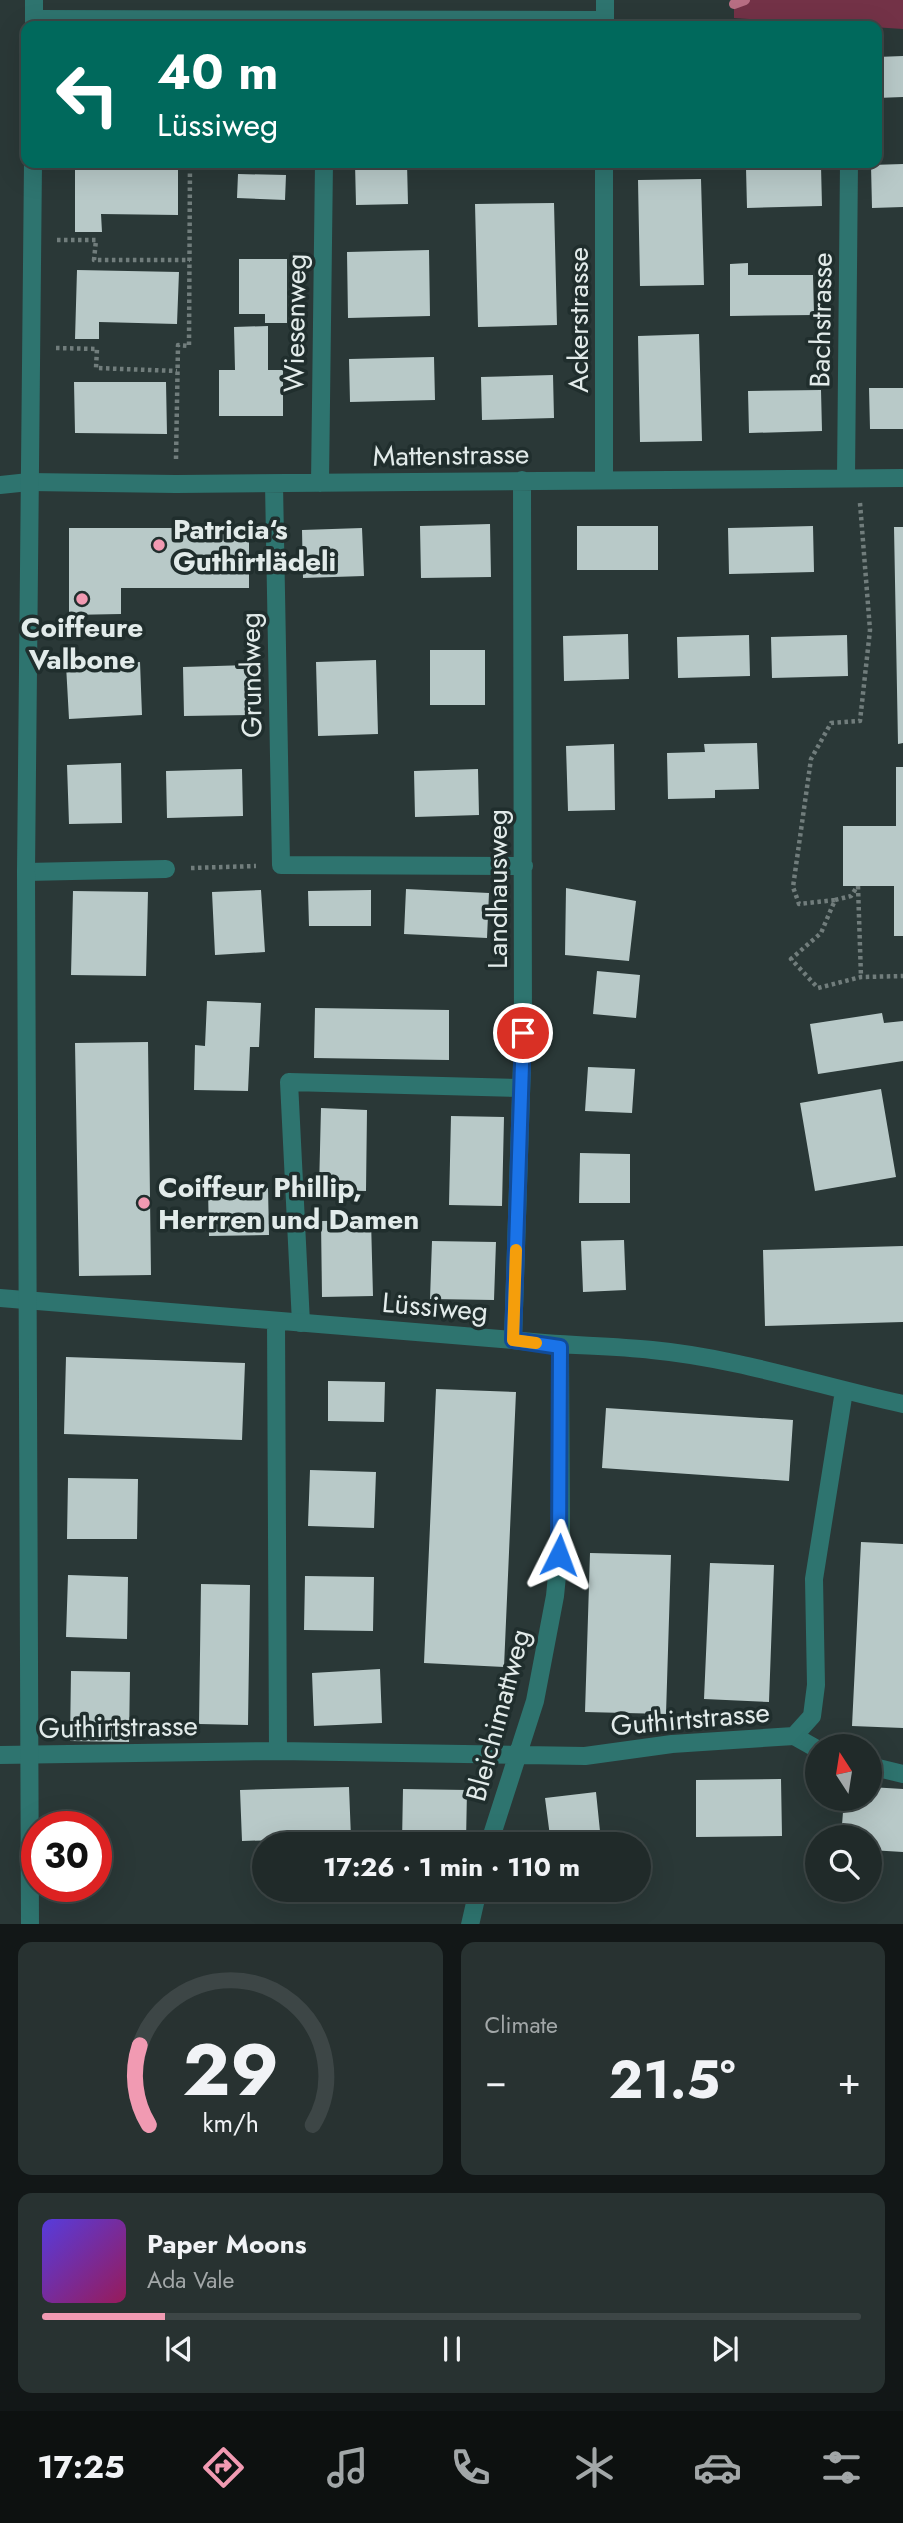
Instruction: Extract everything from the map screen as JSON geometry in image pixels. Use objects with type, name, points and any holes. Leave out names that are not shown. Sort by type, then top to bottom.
[{"type":"street","points":[[34,0],[34,21]]},
{"type":"street","points":[[605,0],[605,21]]},
{"type":"street","points":[[30,1924],[26,872],[33,168]]},
{"type":"street","name":"Wiesenweg","points":[[320,483],[324,168]]},
{"type":"street","name":"Ackerstrasse","points":[[604,168],[604,478]]},
{"type":"street","name":"Bachstrasse","points":[[849,168],[852,478]]},
{"type":"street","name":"Mattenstrasse","points":[[0,485],[29,482],[274,484],[604,478],[903,478]]},
{"type":"street","name":"Landhausweg","points":[[513,1340],[523,1033],[522,480]]},
{"type":"street","name":"Grundweg","points":[[274,484],[281,865]]},
{"type":"street","points":[[281,865],[524,866]]},
{"type":"street","points":[[26,872],[166,869]]},
{"type":"street","points":[[301,1322],[289,1082],[521,1088]]},
{"type":"street","name":"Lüssiweg","points":[[0,1298],[513,1340],[560,1347],[653,1350],[769,1371],[903,1404]]},
{"type":"street","points":[[276,1321],[278,1751]]},
{"type":"street","name":"Bleichimattweg","points":[[493,1832],[535,1701],[555,1596],[561,1535],[560,1347]]},
{"type":"street","name":"Guthirtstrasse","points":[[0,1755],[278,1751],[585,1756],[672,1744],[794,1736],[811,1716],[816,1685],[814,1579],[844,1391]]},
{"type":"street","points":[[794,1736],[805,1742]]},
{"type":"street","points":[[882,1769],[903,1774]]},
{"type":"street","points":[[470,1924],[475,1902]]},
{"type":"path","points":[[176,484],[177,345],[189,346],[190,168]]},
{"type":"path","points":[[32,239],[96,240],[94,260],[190,260]]},
{"type":"path","points":[[31,347],[97,349],[96,368],[177,371]]},
{"type":"path","points":[[852,478],[870,630],[860,721],[831,723],[811,759],[793,887],[799,904],[851,896],[858,886],[861,977]]},
{"type":"path","points":[[166,869],[281,865]]},
{"type":"path","points":[[835,900],[821,933],[791,959],[818,988],[861,977],[903,976]]},
{"type":"shaded area","points":[[734,0],[903,0],[903,29],[882,28],[882,21],[734,18]]},
{"type":"building","points":[[903,56],[903,97],[882,98],[882,57]]},
{"type":"building","points":[[903,164],[903,207],[872,208],[871,168],[882,168],[882,165]]},
{"type":"building","points":[[75,168],[178,168],[178,215],[101,214],[102,232],[75,232]]},
{"type":"building","points":[[355,168],[407,168],[408,204],[356,205]]},
{"type":"building","points":[[746,168],[821,168],[822,206],[747,208]]},
{"type":"building","points":[[238,174],[286,175],[285,200],[237,198]]},
{"type":"building","points":[[701,179],[704,285],[640,286],[638,180]]},
{"type":"building","points":[[554,203],[557,325],[478,327],[475,204]]},
{"type":"building","points":[[429,250],[430,316],[348,318],[347,252]]},
{"type":"building","points":[[239,259],[287,259],[287,323],[265,323],[265,314],[239,314]]},
{"type":"building","points":[[748,263],[748,275],[813,275],[814,315],[730,316],[730,264]]},
{"type":"building","points":[[77,270],[179,272],[177,324],[99,322],[99,339],[75,339]]},
{"type":"building","points":[[268,326],[268,370],[283,370],[283,416],[219,416],[219,370],[235,370],[234,327]]},
{"type":"building","points":[[699,334],[702,441],[640,442],[638,336]]},
{"type":"building","points":[[434,357],[435,400],[350,402],[349,359]]},
{"type":"building","points":[[553,375],[554,418],[482,420],[481,377]]},
{"type":"building","points":[[74,382],[166,382],[167,434],[75,433]]},
{"type":"building","points":[[869,388],[903,388],[903,429],[870,429]]},
{"type":"building","points":[[821,390],[822,431],[749,433],[748,391]]},
{"type":"building","points":[[490,524],[491,577],[421,578],[420,526]]},
{"type":"building","points":[[577,526],[658,526],[658,570],[577,570]]},
{"type":"building","points":[[813,526],[814,572],[729,574],[728,528]]},
{"type":"building","points":[[894,527],[903,527],[903,743],[898,744]]},
{"type":"building","points":[[69,528],[249,528],[249,588],[121,588],[121,614],[69,615]]},
{"type":"building","points":[[362,528],[364,576],[303,578],[302,530]]},
{"type":"building","points":[[628,634],[629,679],[564,681],[563,636]]},
{"type":"building","points":[[749,635],[750,676],[678,678],[677,637]]},
{"type":"building","points":[[847,635],[848,676],[772,678],[771,637]]},
{"type":"building","points":[[430,650],[485,650],[485,705],[430,705]]},
{"type":"building","points":[[376,660],[378,734],[318,736],[316,662]]},
{"type":"building","points":[[140,662],[142,715],[69,719],[66,665]]},
{"type":"building","points":[[249,665],[250,715],[184,716],[183,667]]},
{"type":"building","points":[[757,743],[759,789],[715,790],[715,798],[668,799],[667,753],[705,752],[704,744]]},
{"type":"building","points":[[614,744],[615,810],[568,811],[566,746]]},
{"type":"building","points":[[121,763],[122,823],[69,824],[67,765]]},
{"type":"building","points":[[896,767],[903,767],[903,936],[894,936],[894,886],[843,886],[843,826],[896,826]]},
{"type":"building","points":[[242,769],[243,816],[167,818],[166,771]]},
{"type":"building","points":[[478,769],[479,815],[415,817],[414,771]]},
{"type":"building","points":[[566,888],[636,901],[629,961],[565,955]]},
{"type":"building","points":[[406,889],[489,893],[487,938],[404,934]]},
{"type":"building","points":[[261,890],[265,952],[215,955],[212,892]]},
{"type":"building","points":[[371,890],[371,926],[309,926],[308,891]]},
{"type":"building","points":[[73,891],[148,892],[146,976],[71,975]]},
{"type":"building","points":[[597,971],[640,975],[636,1018],[593,1014]]},
{"type":"building","points":[[207,1001],[261,1003],[259,1047],[250,1047],[248,1091],[194,1090],[195,1045],[205,1046]]},
{"type":"building","points":[[315,1008],[449,1010],[449,1060],[314,1058]]},
{"type":"building","points":[[882,1013],[884,1023],[903,1021],[903,1061],[818,1074],[810,1024]]},
{"type":"building","points":[[148,1042],[151,1275],[79,1276],[75,1043]]},
{"type":"building","points":[[588,1067],[635,1069],[632,1113],[585,1111]]},
{"type":"building","points":[[881,1089],[896,1177],[815,1191],[800,1103]]},
{"type":"building","points":[[321,1108],[367,1110],[366,1191],[319,1190]]},
{"type":"building","points":[[451,1116],[504,1117],[502,1206],[449,1205]]},
{"type":"building","points":[[580,1153],[630,1154],[630,1203],[579,1203]]},
{"type":"building","points":[[268,1188],[269,1235],[209,1236],[208,1189]]},
{"type":"building","points":[[371,1220],[373,1296],[322,1297],[321,1221]]},
{"type":"building","points":[[624,1240],[626,1290],[583,1292],[581,1241]]},
{"type":"building","points":[[432,1241],[496,1242],[494,1300],[430,1299]]},
{"type":"building","points":[[903,1246],[903,1322],[765,1326],[763,1250]]},
{"type":"building","points":[[66,1357],[245,1363],[242,1440],[64,1434]]},
{"type":"building","points":[[328,1381],[385,1382],[384,1422],[328,1421]]},
{"type":"building","points":[[436,1389],[516,1392],[504,1667],[424,1663]]},
{"type":"building","points":[[606,1408],[793,1420],[789,1481],[602,1468]]},
{"type":"building","points":[[310,1470],[376,1472],[374,1528],[308,1526]]},
{"type":"building","points":[[68,1478],[138,1479],[137,1539],[67,1539]]},
{"type":"building","points":[[861,1542],[903,1544],[903,1728],[852,1726]]},
{"type":"building","points":[[590,1553],[671,1555],[666,1714],[585,1712]]},
{"type":"building","points":[[710,1563],[774,1565],[769,1702],[704,1699]]},
{"type":"building","points":[[68,1575],[128,1577],[127,1639],[66,1637]]},
{"type":"building","points":[[305,1576],[374,1577],[373,1631],[304,1630]]},
{"type":"building","points":[[201,1584],[250,1585],[248,1725],[199,1724]]},
{"type":"building","points":[[380,1669],[382,1723],[314,1726],[312,1673]]},
{"type":"building","points":[[71,1671],[130,1672],[129,1742],[70,1741]]},
{"type":"building","points":[[781,1779],[782,1836],[696,1837],[696,1780]]},
{"type":"building","points":[[349,1787],[351,1832],[252,1832],[252,1841],[242,1841],[240,1790]]},
{"type":"building","points":[[882,1788],[903,1789],[903,1852],[882,1851],[882,1825],[842,1825],[843,1811],[882,1811]]},
{"type":"building","points":[[403,1789],[467,1790],[466,1832],[402,1832]]},
{"type":"building","points":[[596,1792],[600,1832],[549,1832],[545,1798]]},
{"type":"waterway","points":[[734,4],[745,0]]},
{"type":"slow traffic","points":[[516,1250],[513,1340],[536,1343]]},
{"type":"place","name":"Patricia‘s Guthirtlädeli","points":[[159,545]]},
{"type":"place","name":"Coiffeure Valbone","points":[[82,599]]},
{"type":"place","name":"Coiffeur Phillip, Herrren und Damen","points":[[144,1203]]},
{"type":"route","points":[[523,1033],[513,1340],[560,1347],[559,1555]]}]
